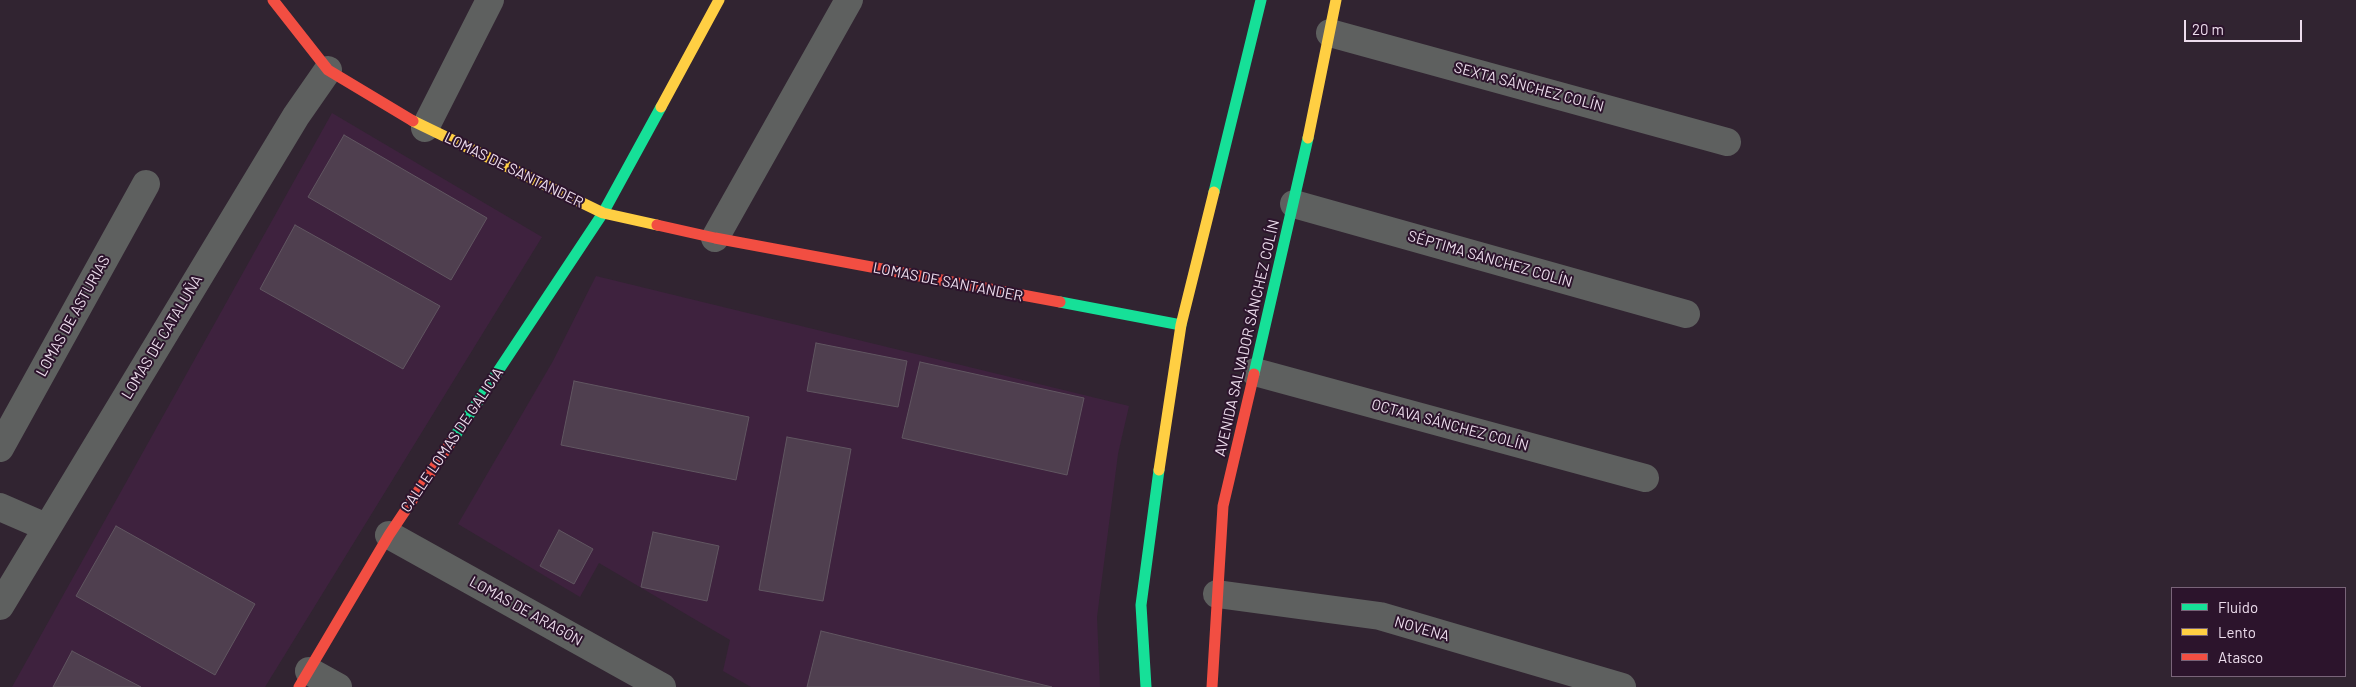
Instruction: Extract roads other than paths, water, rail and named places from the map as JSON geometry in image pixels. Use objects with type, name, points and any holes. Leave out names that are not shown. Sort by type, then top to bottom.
[{"type":"street","name":"LOMAS DE SANTANDER","points":[[273,0],[328,70],[425,128],[602,213],[715,238],[1181,325]]},
{"type":"street","name":"LOMAS DE SANTANDER","points":[[425,128],[490,0]]},
{"type":"street","name":"LOMAS DE SANTANDER","points":[[602,213],[719,0]]},
{"type":"street","points":[[715,238],[849,0]]},
{"type":"street","points":[[1146,687],[1141,605],[1159,466],[1181,325],[1261,0]]},
{"type":"street","name":"AVENIDA SALVADOR SÁNCHEZ COLÍN","points":[[1212,687],[1223,506],[1294,204],[1336,0]]},
{"type":"street","name":"SEXTA SÁNCHEZ COLÍN","points":[[1330,33],[1727,142]]},
{"type":"street","name":"LOMAS DE CATALUÑA","points":[[0,606],[296,116],[328,70]]},
{"type":"street","name":"LOMAS DE ASTURIAS","points":[[0,448],[146,184]]},
{"type":"street","name":"SÉPTIMA SÁNCHEZ COLÍN","points":[[1294,204],[1686,314]]},
{"type":"street","name":"CALLE LOMAS DE GALICIA","points":[[338,687],[304,679],[389,535],[602,213]]},
{"type":"street","name":"OCTAVA SÁNCHEZ COLÍN","points":[[1255,372],[1645,478]]},
{"type":"street","points":[[0,508],[46,527]]},
{"type":"street","name":"LOMAS DE ARAGÓN","points":[[389,535],[662,687]]},
{"type":"street","name":"NOVENA","points":[[1217,594],[1380,616],[1622,687]]}]
